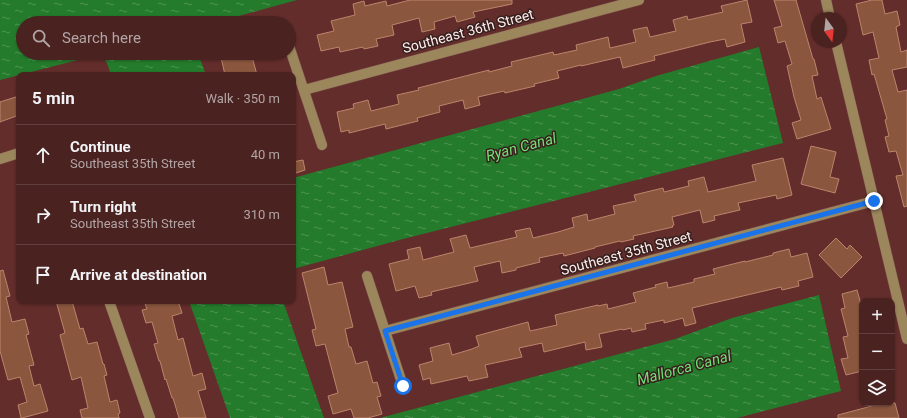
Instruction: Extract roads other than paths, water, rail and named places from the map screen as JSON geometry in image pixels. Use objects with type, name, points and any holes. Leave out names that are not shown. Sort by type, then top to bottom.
[{"type":"street","name":"Southeast 36th Street","points":[[304,90],[639,0]]},
{"type":"street","points":[[826,0],[829,12]]},
{"type":"street","points":[[837,48],[907,339]]},
{"type":"street","points":[[294,60],[322,144]]},
{"type":"street","points":[[0,159],[16,154]]},
{"type":"street","name":"Southeast 35th Street","points":[[385,331],[874,201]]},
{"type":"street","points":[[367,276],[403,386]]},
{"type":"street","points":[[110,304],[150,418]]},
{"type":"water","points":[[0,0],[297,0],[239,16],[16,16],[16,60],[78,60],[31,72],[16,72],[16,76],[0,80]]},
{"type":"water","name":"Ryan Canal","points":[[759,47],[783,143],[403,239],[296,268],[296,177],[619,89],[656,76]]},
{"type":"water","points":[[105,60],[201,60],[205,72],[110,72]]},
{"type":"water","name":"Mallorca Canal","points":[[819,295],[841,391],[737,418],[380,418],[675,339],[732,318]]},
{"type":"water","points":[[190,304],[284,304],[324,418],[230,418]]}]
